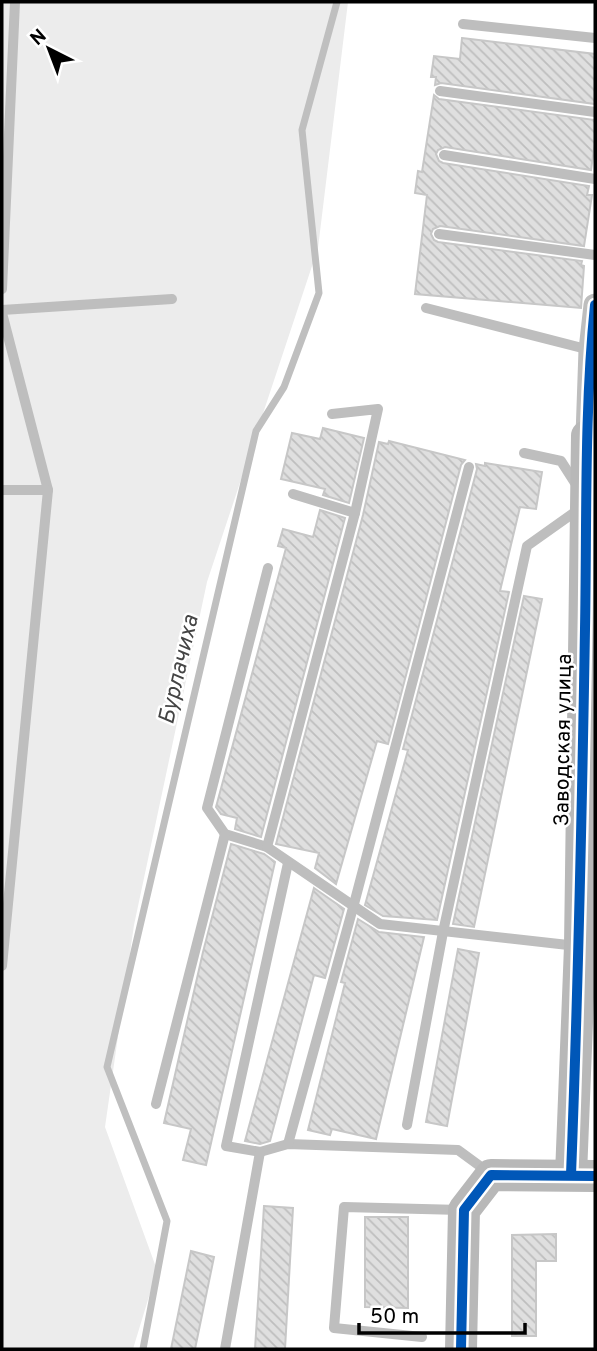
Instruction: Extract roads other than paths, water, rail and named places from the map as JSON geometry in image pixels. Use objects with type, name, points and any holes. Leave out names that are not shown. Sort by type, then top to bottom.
[{"type":"street","name":"Заводская улица","points":[[583,1175],[590,692],[587,503],[591,436],[590,349],[595,305]]},
{"type":"street","points":[[461,1349],[464,1210],[491,1175],[583,1175]]},
{"type":"lane","points":[[2,289],[15,2]]},
{"type":"lane","points":[[463,24],[595,38]]},
{"type":"lane","points":[[440,91],[595,112]]},
{"type":"lane","points":[[444,155],[595,179]]},
{"type":"lane","points":[[439,234],[595,255]]},
{"type":"lane","points":[[2,966],[48,489],[2,312],[172,299]]},
{"type":"lane","points":[[426,308],[590,349]]},
{"type":"lane","points":[[267,847],[355,513],[378,409],[332,414]]},
{"type":"lane","points":[[407,1125],[443,932],[527,545],[587,503],[561,461],[524,453]]},
{"type":"lane","points":[[288,1144],[469,467]]},
{"type":"lane","points":[[2,490],[48,489]]},
{"type":"lane","points":[[293,494],[355,513]]},
{"type":"lane","points":[[268,568],[207,808],[225,834],[267,847],[380,924],[588,945]]},
{"type":"lane","points":[[156,1104],[225,834]]},
{"type":"lane","points":[[288,863],[226,1146],[260,1152],[288,1144],[457,1150],[491,1175]]},
{"type":"lane","points":[[225,1349],[260,1152]]},
{"type":"lane","points":[[422,1337],[334,1328],[344,1207],[464,1210]]},
{"type":"waterway","name":"Бурлачиха","points":[[143,1349],[167,1221],[107,1067],[256,431],[284,387],[319,293],[302,130],[337,2]]}]
